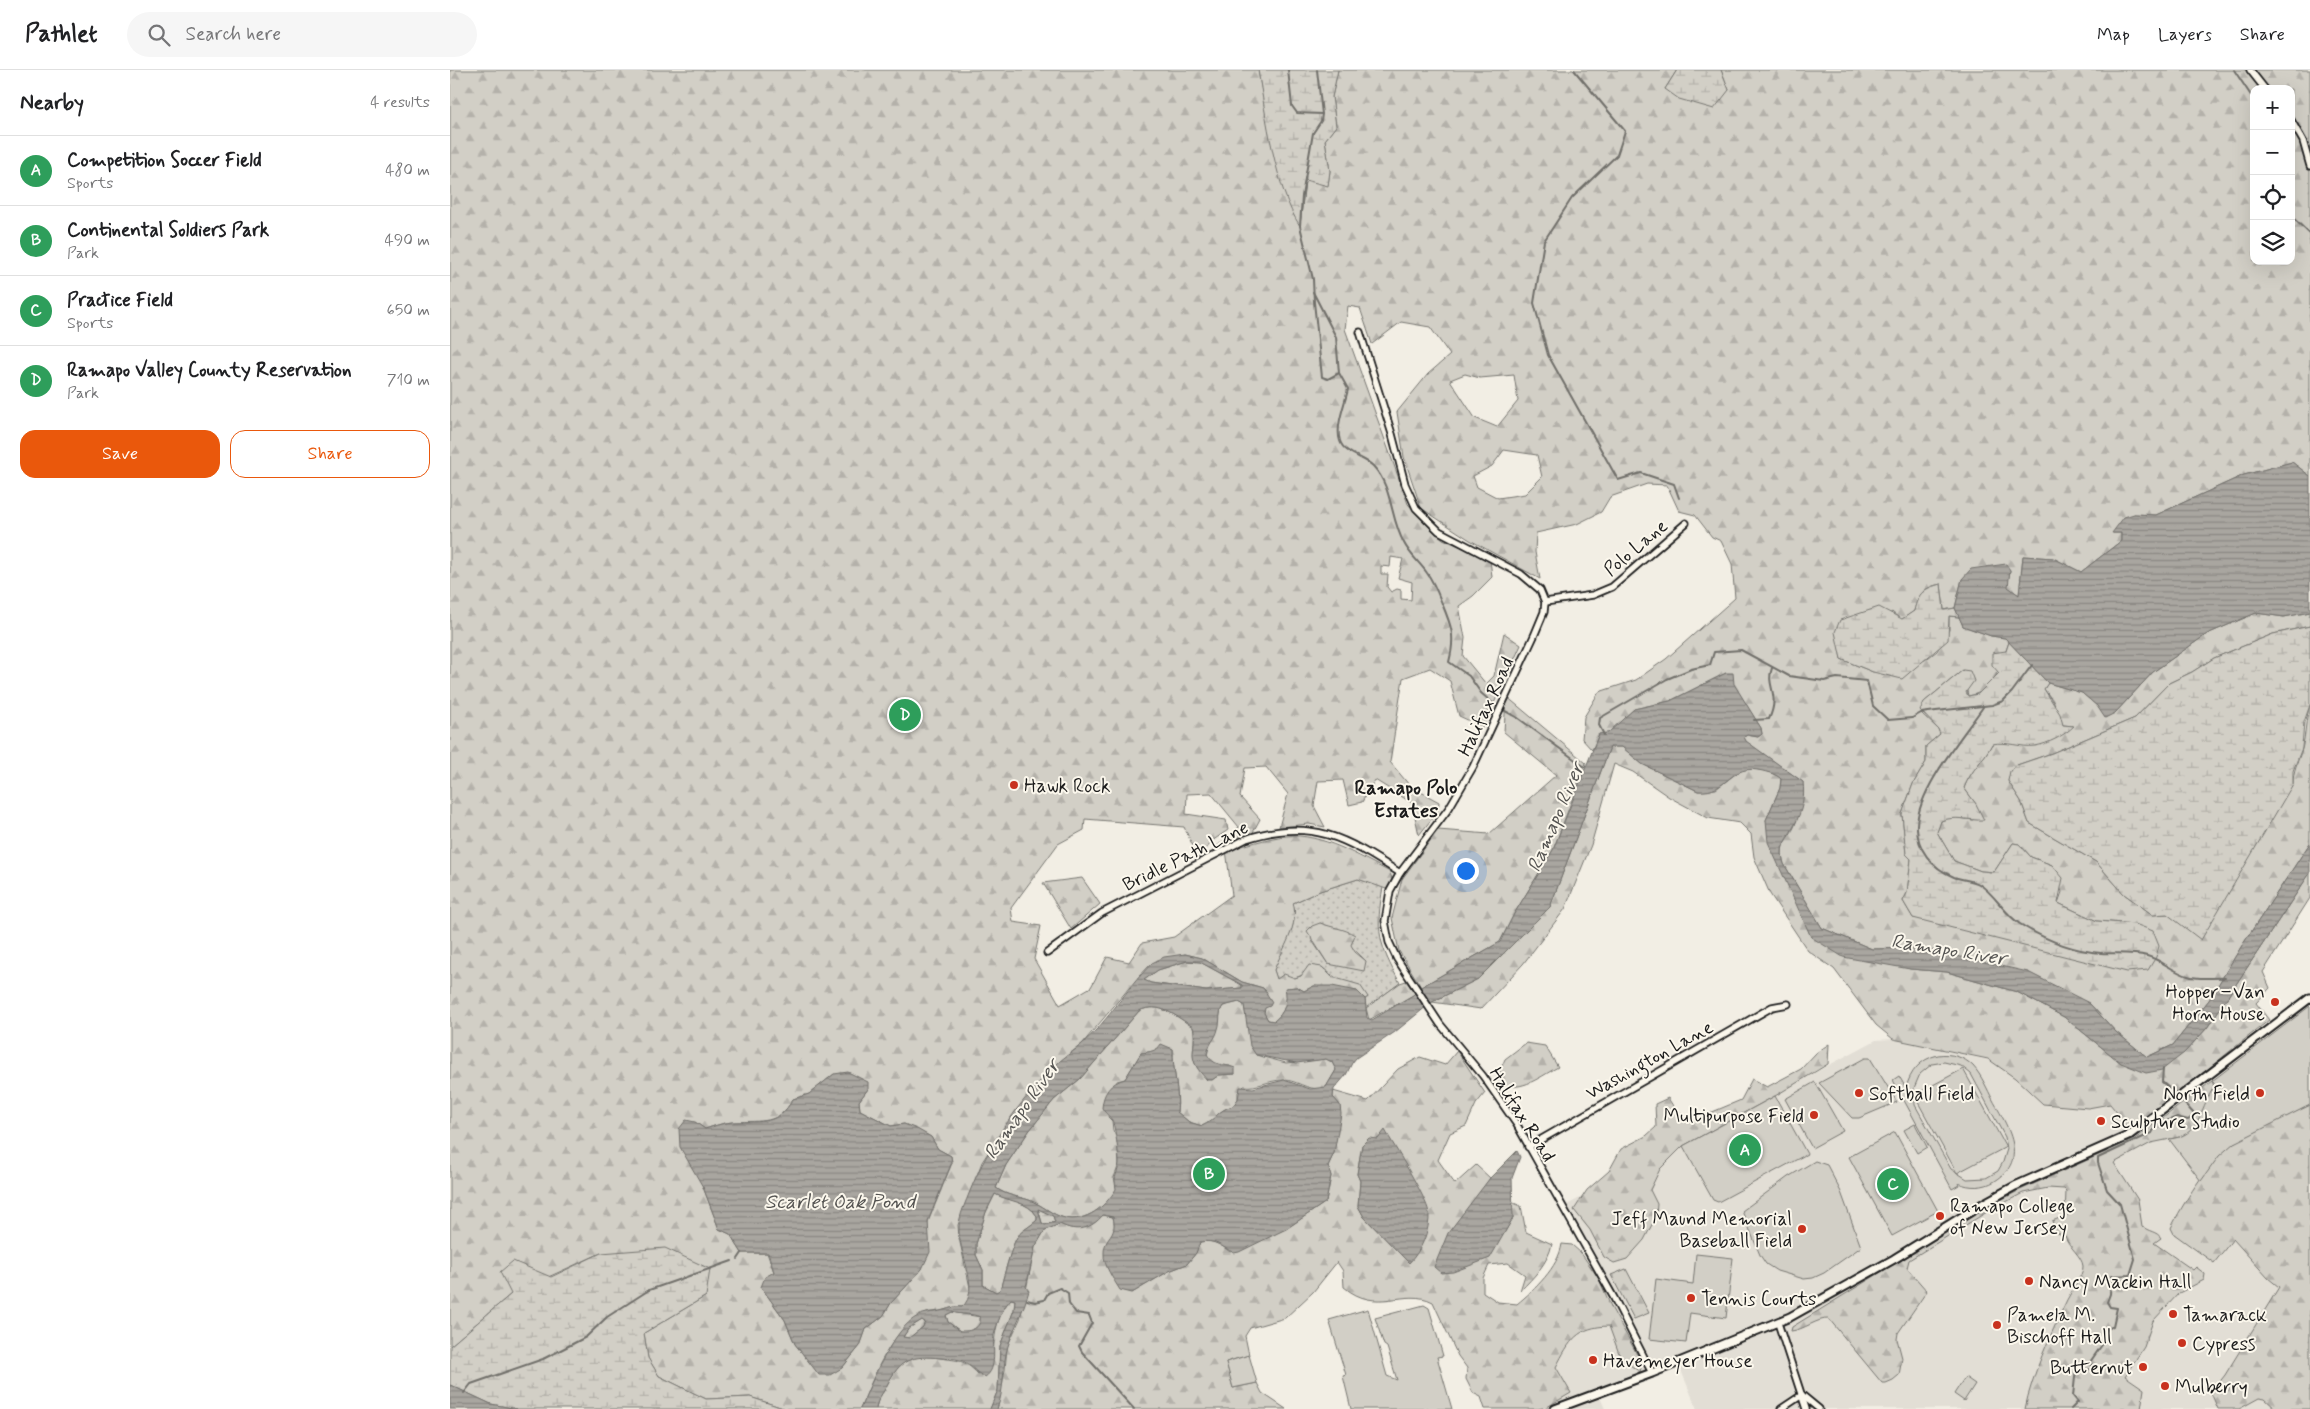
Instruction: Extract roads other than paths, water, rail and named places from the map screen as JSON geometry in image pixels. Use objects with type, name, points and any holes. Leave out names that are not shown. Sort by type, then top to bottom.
[{"type":"main road","points":[[1555,1409],[1778,1323],[1894,1259],[1986,1202],[2046,1172],[2111,1145],[2137,1131],[2310,998]]},
{"type":"street","points":[[2250,70],[2262,85]]},
{"type":"street","points":[[2295,127],[2303,141],[2310,166]]},
{"type":"street","points":[[1360,332],[1392,434],[1405,484],[1416,508],[1438,531],[1521,574],[1540,590],[1545,602]]},
{"type":"street","name":"Polo Lane","points":[[1545,602],[1593,595],[1612,587],[1686,523]]},
{"type":"street","name":"Halifax Road","points":[[1545,602],[1544,612],[1477,760],[1458,795],[1400,873],[1387,900],[1386,932],[1393,952],[1415,988],[1440,1024],[1484,1076],[1517,1124],[1528,1147],[1614,1298],[1652,1373]]},
{"type":"street","name":"Bridle Path Lane","points":[[1047,953],[1102,913],[1246,839],[1270,832],[1298,830],[1336,836],[1362,848],[1400,873]]},
{"type":"street","name":"Washington Lane","points":[[1528,1147],[1772,1007],[1788,1004]]},
{"type":"street","points":[[1778,1323],[1806,1409]]},
{"type":"street","points":[[1781,1409],[1802,1395]]},
{"type":"street","points":[[1802,1395],[1820,1409]]},
{"type":"water","points":[[2292,462],[2310,476],[2310,612],[2284,617],[2256,613],[2207,634],[2153,672],[2115,713],[2105,718],[2097,706],[2082,693],[2048,683],[2005,638],[1991,636],[1963,626],[1955,608],[1962,579],[1971,569],[2006,564],[2010,570],[2008,587],[2019,595],[2023,556],[2053,558],[2081,572],[2121,541],[2121,533],[2112,533],[2124,517],[2134,514],[2156,515],[2244,475]]},
{"type":"water","name":"Ramapo River","points":[[1726,673],[1733,673],[1734,684],[1761,728],[1762,734],[1758,737],[1747,735],[1744,737],[1746,741],[1803,782],[1804,793],[1801,809],[1784,843],[1782,857],[1784,864],[1822,928],[1872,949],[1921,948],[2028,972],[2089,1003],[2116,1032],[2147,1057],[2173,1045],[2209,1000],[2241,947],[2310,843],[2310,873],[2207,1028],[2184,1053],[2162,1070],[2146,1073],[2121,1063],[2064,1017],[2017,992],[1947,972],[1910,969],[1843,957],[1811,937],[1768,842],[1766,820],[1780,788],[1781,779],[1777,776],[1751,769],[1735,774],[1716,788],[1708,791],[1698,791],[1642,764],[1622,747],[1610,747],[1550,907],[1478,979],[1432,1002],[1395,1032],[1356,1058],[1346,1075],[1334,1089],[1333,1097],[1340,1105],[1341,1114],[1334,1153],[1328,1166],[1331,1176],[1326,1202],[1286,1229],[1239,1252],[1234,1253],[1214,1243],[1200,1242],[1196,1253],[1187,1264],[1169,1271],[1132,1293],[1120,1290],[1109,1272],[1104,1258],[1106,1243],[1114,1229],[1113,1217],[1103,1215],[1094,1224],[1078,1229],[1060,1224],[1045,1230],[1035,1247],[1026,1287],[1029,1291],[1008,1346],[1000,1401],[997,1409],[990,1409],[998,1390],[1000,1346],[1014,1310],[1015,1300],[1011,1299],[997,1325],[994,1335],[992,1369],[985,1377],[964,1361],[958,1359],[915,1358],[902,1364],[897,1369],[879,1399],[876,1409],[860,1409],[884,1358],[900,1332],[909,1322],[923,1314],[953,1307],[962,1307],[968,1300],[970,1291],[969,1280],[959,1236],[960,1218],[978,1173],[1007,1122],[1044,1077],[1061,1060],[1092,1035],[1152,963],[1164,957],[1185,954],[1202,958],[1242,982],[1263,988],[1272,1002],[1270,1006],[1265,1008],[1264,1013],[1268,1020],[1274,1021],[1283,1010],[1286,1002],[1285,988],[1297,987],[1304,991],[1314,986],[1332,986],[1357,991],[1365,999],[1367,1018],[1372,1020],[1413,995],[1421,987],[1500,942],[1514,914],[1553,850],[1599,734],[1608,733],[1634,709],[1670,701]],"holes":[[[1187,961],[1200,962],[1242,985],[1242,988],[1206,991],[1151,983],[1144,980],[1158,970]],[[1239,1002],[1244,1005],[1250,1046],[1256,1055],[1297,1063],[1326,1059],[1332,1062],[1336,1070],[1326,1087],[1310,1089],[1284,1080],[1253,1088],[1240,1087],[1238,1099],[1233,1106],[1223,1110],[1202,1126],[1189,1122],[1177,1112],[1178,1096],[1173,1049],[1161,1044],[1153,1051],[1141,1053],[1125,1079],[1111,1086],[1104,1098],[1102,1108],[1113,1123],[1119,1163],[1115,1177],[1116,1189],[1101,1207],[1088,1216],[1073,1219],[1065,1218],[1033,1202],[996,1188],[1006,1165],[1029,1131],[1054,1100],[1080,1079],[1139,1011],[1146,1008],[1167,1011],[1193,1027],[1194,1060],[1198,1069],[1207,1080],[1212,1080],[1219,1075],[1235,1074],[1235,1068],[1216,1063],[1207,1054],[1217,1033],[1223,1006]],[[995,1194],[1029,1207],[1037,1216],[1037,1220],[1018,1236],[1010,1254],[1000,1290],[996,1292],[983,1285],[983,1270],[976,1255],[976,1244],[986,1212]],[[1038,1209],[1053,1216],[1055,1222],[1045,1225],[1042,1223]],[[952,1312],[980,1317],[977,1327],[968,1331],[960,1331],[948,1322],[946,1315]],[[922,1320],[925,1322],[923,1327],[909,1338],[903,1337],[909,1328]]]},
{"type":"water","name":"Scarlet Oak Pond","points":[[848,1072],[868,1082],[868,1089],[859,1101],[860,1110],[891,1126],[904,1124],[917,1129],[931,1137],[938,1149],[951,1156],[952,1162],[928,1221],[930,1252],[922,1269],[891,1303],[883,1316],[866,1329],[860,1346],[842,1368],[830,1375],[819,1375],[795,1344],[785,1320],[761,1287],[765,1277],[774,1272],[768,1253],[742,1253],[730,1234],[719,1229],[703,1187],[680,1147],[679,1129],[686,1120],[695,1122],[705,1129],[720,1124],[775,1118],[787,1108],[793,1099],[809,1094],[834,1074]]},
{"type":"water","points":[[1385,1130],[1417,1184],[1429,1213],[1428,1227],[1424,1240],[1409,1263],[1364,1217],[1358,1206],[1360,1181],[1357,1174],[1362,1145],[1369,1138],[1378,1139]]},
{"type":"water","points":[[1517,1151],[1520,1157],[1512,1178],[1513,1218],[1490,1258],[1453,1272],[1441,1273],[1434,1267],[1448,1233],[1490,1178]]},
{"type":"water","points":[[450,1385],[491,1404],[517,1409],[450,1409]]},
{"type":"waterway","points":[[1288,70],[1292,106],[1297,113],[1322,114]]},
{"type":"waterway","points":[[1317,70],[1322,114],[1321,121],[1313,133],[1302,196],[1300,226],[1313,279],[1322,377],[1328,379],[1339,373]]},
{"type":"waterway","points":[[1574,70],[1625,131],[1617,155],[1572,198],[1544,241],[1534,303],[1548,355],[1618,480],[1641,473],[1674,484],[1679,498]]},
{"type":"waterway","points":[[2234,70],[2250,94]]},
{"type":"waterway","points":[[2295,220],[2310,234]]},
{"type":"waterway","name":"Ramapo River","points":[[1313,292],[1336,337],[1339,373],[1348,389],[1340,422],[1340,441],[1346,449],[1369,463],[1380,474],[1388,493],[1399,534],[1409,551],[1431,579],[1447,617],[1452,637],[1449,662],[1469,676],[1481,693],[1496,706],[1518,718],[1585,767]]},
{"type":"waterway","points":[[1604,735],[1599,725],[1600,718],[1667,679],[1691,669],[1710,665],[1714,652],[1741,650],[1789,676],[1824,681],[1837,678],[1867,681],[1873,706],[1888,720],[1912,718],[1921,713],[1992,705],[2003,701],[2032,665]]},
{"type":"waterway","points":[[1754,720],[1769,719],[1774,703],[1770,680],[1772,668]]},
{"type":"waterway","points":[[1983,707],[1933,779],[1919,811],[1917,834],[1922,850],[1932,863],[1954,877],[1979,884],[1990,893],[2014,920],[2039,935],[2059,943],[2090,952],[2147,956],[2158,960],[2177,972],[2192,977],[2225,978]]},
{"type":"waterway","points":[[2163,1069],[2162,1082],[2176,1094]]},
{"type":"waterway","points":[[2071,1409],[2078,1402],[2073,1396],[2076,1368],[2095,1370],[2090,1362],[2104,1342],[2106,1330],[2113,1326],[2117,1308],[2110,1307],[2107,1302],[2110,1294],[2111,1276],[2130,1275],[2135,1259],[2120,1204],[2107,1190],[2098,1158],[2152,1133],[2156,1125],[2177,1117],[2188,1120],[2195,1115],[2184,1103]]},
{"type":"waterway","points":[[738,1259],[742,1253]]},
{"type":"waterway","points":[[464,1393],[471,1384],[543,1359],[586,1337],[607,1317],[649,1290],[732,1261]]},
{"type":"waterway","points":[[1027,1300],[1035,1302],[1044,1300],[1048,1293],[1060,1288],[1068,1293],[1069,1304],[1076,1313],[1089,1315],[1092,1323],[1079,1346],[1082,1352],[1134,1409]]},
{"type":"place","name":"Ramapo Valley County Reservation","points":[[905,715]]},
{"type":"place","name":"Hawk Rock","points":[[1014,785]]},
{"type":"place","name":"Hopper–Van Horn House","points":[[2275,1002]]},
{"type":"place","name":"Softball Field","points":[[1859,1093]]},
{"type":"place","name":"North Field","points":[[2260,1093]]},
{"type":"place","name":"Multipurpose Field","points":[[1814,1115]]},
{"type":"place","name":"Sculpture Studio","points":[[2101,1121]]},
{"type":"place","name":"Competition Soccer Field","points":[[1745,1150]]},
{"type":"place","name":"Continental Soldiers Park","points":[[1209,1174]]},
{"type":"place","name":"Practice Field","points":[[1893,1184]]},
{"type":"place","name":"Ramapo College of New Jersey","points":[[1940,1216]]},
{"type":"place","name":"Jeff Maund Memorial Baseball Field","points":[[1802,1229]]},
{"type":"place","name":"Nancy Mackin Hall","points":[[2029,1281]]},
{"type":"place","name":"Tennis Courts","points":[[1691,1298]]},
{"type":"place","name":"Tamarack","points":[[2173,1314]]},
{"type":"place","name":"Pamela M. Bischoff Hall","points":[[1997,1325]]},
{"type":"place","name":"Cypress","points":[[2182,1343]]},
{"type":"place","name":"Havemeyer House","points":[[1593,1360]]},
{"type":"place","name":"Butternut","points":[[2143,1367]]},
{"type":"place","name":"Mulberry","points":[[2165,1386]]},
{"type":"district","name":"Ramapo Polo Estates","points":[[1406,798]]}]
